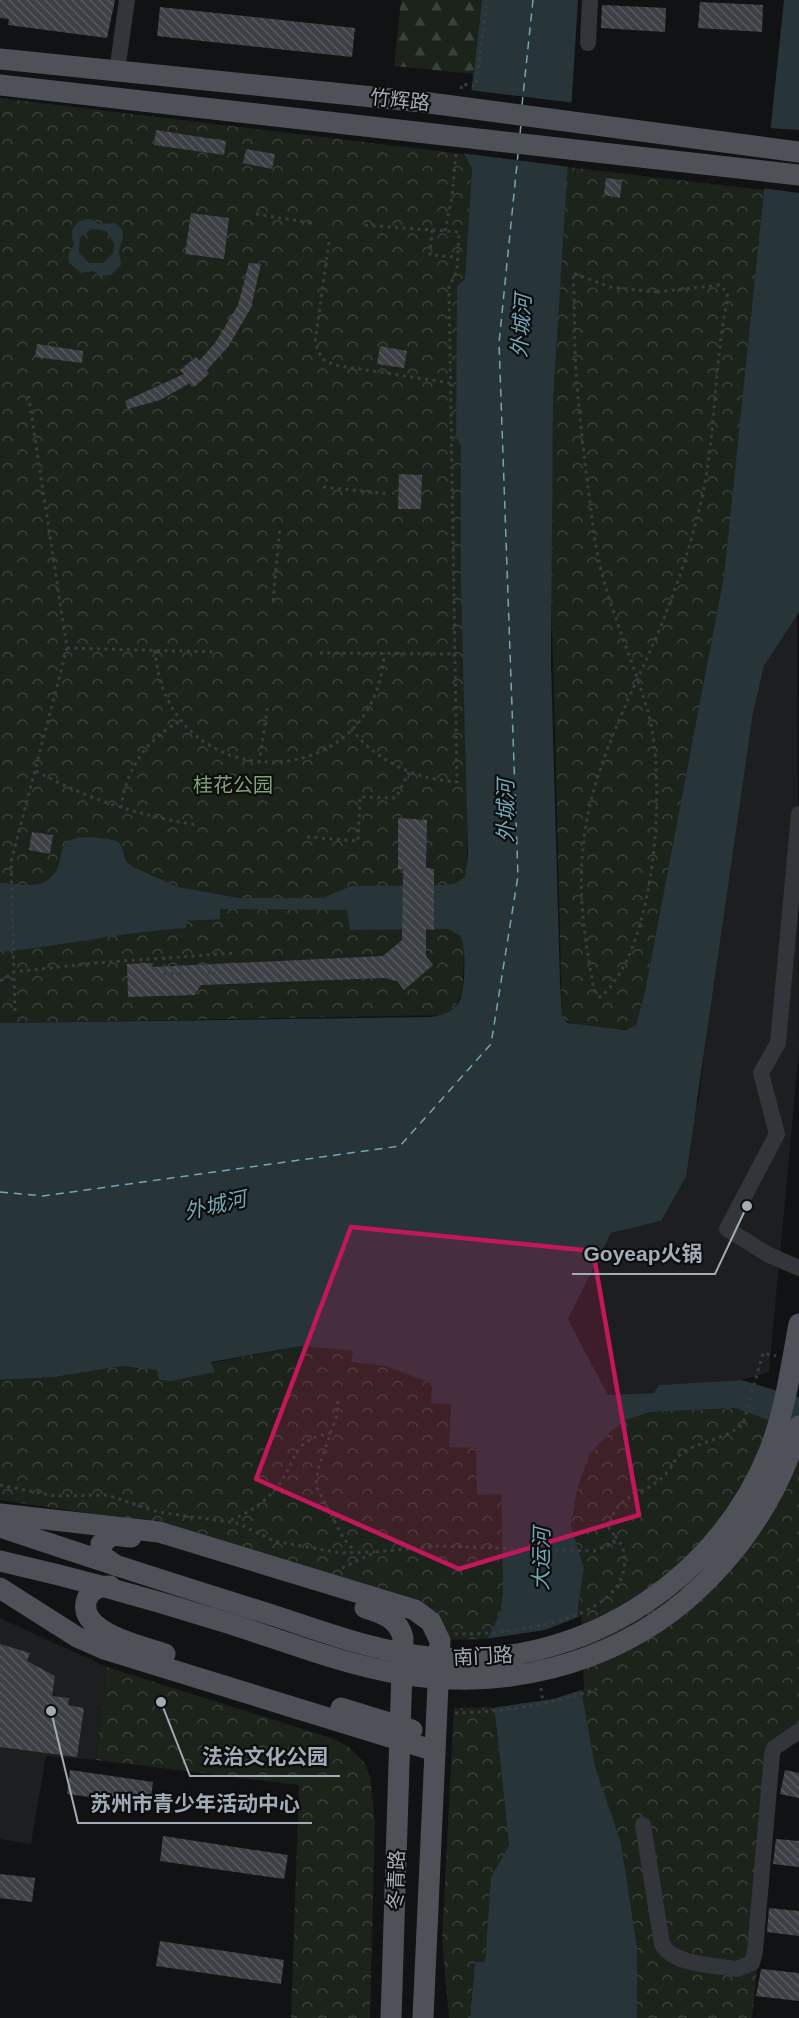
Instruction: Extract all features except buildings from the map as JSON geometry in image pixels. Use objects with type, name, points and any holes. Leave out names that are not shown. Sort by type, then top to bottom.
[{"type":"main road","name":"竹辉路","points":[[0,59],[422,102],[799,152]]},
{"type":"main road","name":"竹辉路","points":[[0,85],[799,175]]},
{"type":"main road","name":"南门路","points":[[0,1561],[114,1576],[407,1654],[478,1658],[548,1648],[592,1632],[634,1611],[673,1584],[707,1551],[736,1514],[759,1473],[777,1430],[799,1324]]},
{"type":"main road","name":"南门路","points":[[0,1527],[114,1576],[355,1663],[400,1674],[469,1680],[538,1672],[582,1659],[624,1641],[663,1617],[699,1588],[731,1555],[758,1518],[780,1477],[799,1426]]},
{"type":"main road","points":[[0,1514],[159,1532],[419,1612],[431,1622],[439,1634]]},
{"type":"main road","name":"冬青路","points":[[114,1576],[100,1551],[102,1542],[110,1535],[132,1538],[384,1614],[398,1625],[403,1638],[391,2018]]},
{"type":"main road","points":[[114,1576],[93,1591],[86,1607],[90,1620],[108,1634],[401,1734]]},
{"type":"main road","points":[[0,1588],[77,1637],[104,1649],[436,1744]]},
{"type":"main road","name":"冬青路","points":[[423,2018],[439,1634]]},
{"type":"street","points":[[117,71],[127,0]]},
{"type":"street","points":[[588,43],[590,0]]},
{"type":"street","points":[[799,814],[778,1043],[761,1073],[777,1134],[727,1229],[769,1255],[799,1268]]},
{"type":"street","points":[[0,1601],[77,1637]]},
{"type":"street","points":[[643,1824],[662,1944],[665,1950],[677,1957],[737,1969],[744,1968],[752,1963],[755,1951],[771,1754],[774,1748],[799,1731]]},
{"type":"path","points":[[461,96],[462,84],[476,86],[487,0]]},
{"type":"path","points":[[445,231],[452,197],[457,152]]},
{"type":"path","points":[[256,214],[311,223]]},
{"type":"path","points":[[351,729],[374,752],[409,772],[428,778],[458,782],[449,287],[457,270],[459,232],[363,225]]},
{"type":"path","points":[[432,230],[430,255],[458,258]]},
{"type":"path","points":[[329,242],[315,344],[322,359],[334,365],[450,383]]},
{"type":"path","points":[[637,679],[599,771],[582,861],[585,933],[594,990],[600,997],[608,991],[621,970],[639,927],[649,882],[658,788],[657,765],[648,714],[637,679],[594,536],[584,464],[576,370],[573,273],[610,287],[633,290],[682,291],[719,285],[727,292],[714,409],[698,514],[685,561],[637,679]]},
{"type":"path","points":[[15,1011],[11,879],[14,848],[67,648],[28,392]]},
{"type":"path","points":[[323,487],[389,494]]},
{"type":"path","points":[[273,601],[280,527]]},
{"type":"path","points":[[67,648],[216,652]]},
{"type":"path","points":[[155,650],[162,687],[180,721],[194,735],[220,752],[259,763],[289,762],[309,757],[327,748],[351,729],[375,694],[384,653]]},
{"type":"path","points":[[320,653],[455,654]]},
{"type":"path","points":[[259,763],[268,704]]},
{"type":"path","points":[[121,808],[129,776],[139,757],[161,733],[180,721]]},
{"type":"path","points":[[36,771],[86,796],[121,808],[197,825]]},
{"type":"path","points":[[307,837],[358,841],[360,797],[396,798],[409,772]]},
{"type":"path","points":[[0,981],[14,972],[164,957],[236,953]]},
{"type":"path","points":[[164,957],[165,974],[216,972]]},
{"type":"path","points":[[439,1634],[483,1635],[532,1627],[588,1610],[611,1594],[623,1578],[624,1549],[609,1528],[611,1516],[620,1502],[653,1485],[666,1474],[675,1459],[683,1452],[734,1432],[743,1424],[763,1353],[792,1359]]},
{"type":"path","points":[[338,1401],[318,1469],[316,1486],[344,1539],[356,1552]]},
{"type":"path","points":[[230,1521],[244,1515],[272,1493],[283,1478],[297,1450],[303,1444],[310,1438],[330,1433]]},
{"type":"path","points":[[0,1485],[55,1496],[107,1495],[158,1512],[230,1521],[274,1541],[342,1553],[435,1546],[605,1549],[614,1544],[614,1535]]},
{"type":"path","points":[[314,1580],[376,1552]]},
{"type":"path","points":[[437,1714],[488,1712],[566,1699],[597,1689]]},
{"type":"highlighted area","points":[[351,1227],[593,1251],[639,1515],[459,1569],[256,1479]]},
{"type":"shaded area","points":[[797,612],[799,1050],[769,1372],[741,1380],[659,1385],[655,1393],[608,1395],[568,1319],[611,1233],[661,1221],[699,1098],[712,983],[753,713],[764,666]]},
{"type":"shaded area","points":[[0,1618],[107,1667],[96,1760],[46,1756],[31,1844],[0,1839]]},
{"type":"green space","points":[[401,0],[482,0],[473,74],[394,66]]},
{"type":"green space","name":"桂花公园","points":[[0,98],[464,154],[472,169],[456,438],[461,446],[467,788],[465,925],[462,993],[455,1007],[443,1015],[0,1023]]},
{"type":"green space","points":[[567,167],[765,190],[724,575],[645,991],[636,1025],[630,1028],[610,1030],[585,1027],[566,1020],[562,1016],[551,581],[553,403]]},
{"type":"green space","points":[[301,1346],[353,1351],[352,1362],[386,1366],[432,1384],[451,1404],[501,1493],[503,1592],[500,1613],[487,1639],[443,1640],[444,1625],[113,1517],[0,1500],[0,1380],[55,1377],[122,1366],[214,1372],[211,1363]]},
{"type":"green space","points":[[735,1408],[799,1431],[799,1737],[779,1750],[752,2018],[637,2018],[637,1947],[621,1843],[595,1766],[579,1678],[578,1607],[584,1568],[571,1525],[578,1486],[590,1454],[609,1433],[626,1420],[650,1412]]},
{"type":"green space","points":[[107,1667],[331,1738],[348,1746],[363,1761],[370,1776],[375,1822],[370,2018],[291,2018],[299,1785],[96,1760]]},
{"type":"green space","points":[[494,1707],[509,1845],[491,1878],[485,1963],[475,1962],[470,2018],[449,2018],[442,1940],[454,1708]]},
{"type":"water","points":[[482,0],[578,0],[553,403],[551,662],[560,982],[562,1016],[567,1023],[625,1030],[636,1025],[645,991],[724,575],[784,0],[799,0],[799,612],[764,666],[753,713],[686,1177],[661,1221],[611,1233],[568,1319],[608,1395],[654,1393],[659,1385],[741,1380],[799,1397],[799,1431],[735,1408],[650,1412],[626,1420],[609,1433],[590,1454],[578,1486],[571,1525],[584,1568],[578,1607],[579,1678],[595,1766],[621,1843],[637,1947],[637,2018],[470,2018],[475,1962],[485,1962],[491,1877],[509,1845],[487,1639],[500,1613],[503,1592],[501,1494],[477,1495],[476,1448],[449,1447],[451,1404],[431,1403],[432,1384],[386,1366],[351,1362],[353,1351],[301,1346],[211,1362],[215,1372],[171,1381],[159,1380],[157,1370],[122,1366],[55,1377],[0,1380],[0,1023],[431,1017],[450,1011],[461,997],[464,979],[464,949],[459,935],[448,929],[350,930],[347,910],[220,909],[220,919],[186,921],[186,928],[0,952],[0,883],[31,885],[46,881],[54,874],[65,844],[82,837],[117,841],[121,845],[126,861],[133,867],[178,887],[239,898],[323,898],[351,886],[445,885],[456,883],[465,877],[468,855],[461,586],[461,446],[456,438],[457,286],[465,279],[472,169],[464,154]]},
{"type":"water","points":[[85,219],[91,219],[99,224],[115,223],[122,229],[123,235],[119,250],[121,265],[111,275],[102,276],[93,271],[81,273],[69,263],[68,255],[74,244],[72,234],[74,226]],"holes":[[[92,229],[106,231],[114,243],[113,253],[103,263],[89,263],[79,252],[80,238]]]},
{"type":"pier","points":[[469,90],[575,103],[570,167],[461,153]]},
{"type":"pier","points":[[769,128],[799,130],[799,193],[762,188]]},
{"type":"pier","points":[[581,1616],[584,1689],[553,1699],[491,1708],[484,1639],[545,1630]]},
{"type":"ferry route","points":[[522,105],[533,0]]},
{"type":"ferry route","points":[[520,134],[521,124]]},
{"type":"ferry route","points":[[0,1192],[43,1196],[400,1146],[491,1044],[518,876],[499,343],[518,154]]},
{"type":"place","name":"Goyeap火锅","points":[[747,1206]]},
{"type":"place","name":"法治文化公园","points":[[161,1702]]},
{"type":"place","name":"苏州市青少年活动中心","points":[[51,1711]]},
{"type":"water label","name":"外城河","points":[[521,326]]},
{"type":"water label","name":"外城河","points":[[505,811]]},
{"type":"water label","name":"外城河","points":[[215,1205]]},
{"type":"water label","name":"大运河","points":[[541,1559]]}]
